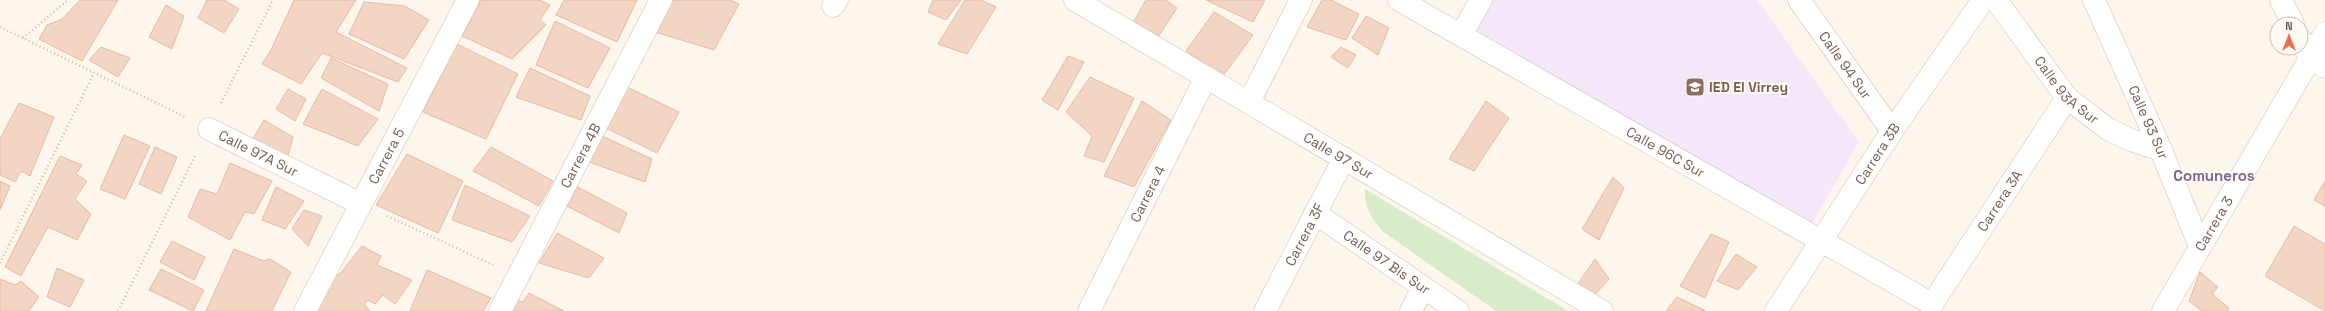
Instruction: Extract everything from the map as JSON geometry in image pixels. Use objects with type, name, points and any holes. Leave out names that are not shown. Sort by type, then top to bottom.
[{"type":"street","name":"Carrera 5","points":[[305,311],[468,0]]},
{"type":"street","name":"Carrera 4B","points":[[500,311],[661,0]]},
{"type":"street","name":"Calle 97 Sur","points":[[1075,0],[1602,311]]},
{"type":"street","points":[[1249,102],[1301,0]]},
{"type":"street","name":"Calle 96C Sur","points":[[1399,0],[1932,304]]},
{"type":"street","points":[[1461,35],[1481,0]]},
{"type":"street","name":"Calle 94 Sur","points":[[1800,0],[1892,130]]},
{"type":"street","name":"Carrera 3B","points":[[1776,311],[1892,130],[1983,0]]},
{"type":"street","name":"Calle 93A Sur","points":[[1996,0],[2067,98],[2108,130],[2131,140],[2161,150]]},
{"type":"street","name":"Calle 93 Sur","points":[[2094,0],[2161,150],[2200,247]]},
{"type":"street","points":[[2281,0],[2289,16]]},
{"type":"street","name":"Carrera 3","points":[[2163,311],[2325,33]]},
{"type":"street","name":"Carrera 4","points":[[1089,311],[1206,77]]},
{"type":"street","name":"Carrera 3A","points":[[1932,304],[2067,98]]},
{"type":"street","name":"Calle 97A Sur","points":[[209,129],[361,204]]},
{"type":"street","name":"Carrera 3F","points":[[1265,311],[1344,158]]},
{"type":"street","name":"Calle 97 Bis Sur","points":[[1316,213],[1458,311]]},
{"type":"street","points":[[1411,311],[1423,287]]},
{"type":"path","points":[[23,38],[68,0]]},
{"type":"path","name":"Calle 97A Sur","points":[[0,27],[209,129]]},
{"type":"path","points":[[0,263],[94,73]]},
{"type":"path","points":[[361,204],[518,276]]},
{"type":"shaded area","name":"IED El Virrey","points":[[1493,0],[1757,0],[1859,142],[1810,227],[1477,31]]},
{"type":"green space","points":[[1365,189],[1568,311],[1496,311],[1382,231],[1369,212]]},
{"type":"building","points":[[80,0],[118,0],[82,61],[39,39],[47,25],[62,19]]},
{"type":"building","points":[[207,0],[224,0],[239,9],[224,33],[198,18]]},
{"type":"building","points":[[294,0],[356,0],[336,32],[407,68],[398,82],[322,53],[301,84],[262,64],[271,50]]},
{"type":"building","points":[[481,0],[540,0],[550,5],[540,20],[546,25],[512,59],[462,36]]},
{"type":"building","points":[[564,0],[637,0],[617,42],[556,15]]},
{"type":"building","points":[[668,0],[730,0],[739,4],[714,50],[652,31]]},
{"type":"building","points":[[933,0],[961,0],[946,20],[928,12]]},
{"type":"building","points":[[965,0],[981,0],[996,7],[967,54],[938,44]]},
{"type":"building","points":[[1146,0],[1166,0],[1177,8],[1158,37],[1133,23]]},
{"type":"building","points":[[1206,0],[1265,0],[1253,22]]},
{"type":"building","points":[[1322,0],[1331,0],[1359,14],[1346,40],[1307,27]]},
{"type":"building","points":[[364,2],[405,6],[429,20],[404,59],[349,34]]},
{"type":"building","points":[[166,5],[184,16],[172,49],[149,37]]},
{"type":"building","points":[[1214,12],[1253,35],[1223,76],[1186,51]]},
{"type":"building","points":[[1366,16],[1389,28],[1378,55],[1352,38]]},
{"type":"building","points":[[555,21],[610,48],[588,88],[536,65]]},
{"type":"building","points":[[457,44],[518,74],[486,139],[423,112]]},
{"type":"building","points":[[101,47],[130,58],[118,77],[89,60]]},
{"type":"building","points":[[1341,47],[1356,55],[1348,68],[1331,57]]},
{"type":"building","points":[[1068,56],[1084,62],[1058,110],[1042,100]]},
{"type":"building","points":[[331,58],[388,84],[379,111],[321,78]]},
{"type":"building","points":[[530,68],[590,96],[581,120],[516,97]]},
{"type":"building","points":[[1090,77],[1134,98],[1104,162],[1084,156],[1092,136],[1066,112]]},
{"type":"building","points":[[623,85],[679,112],[657,153],[604,127]]},
{"type":"building","points":[[288,89],[306,99],[295,121],[276,109]]},
{"type":"building","points":[[322,89],[378,119],[358,146],[303,124]]},
{"type":"building","points":[[1142,101],[1171,120],[1134,187],[1104,176]]},
{"type":"building","points":[[1486,101],[1509,118],[1474,171],[1449,159]]},
{"type":"building","points":[[19,103],[54,117],[30,176],[21,171],[15,182],[0,175],[0,139]]},
{"type":"building","points":[[264,120],[293,137],[287,159],[251,142]]},
{"type":"building","points":[[124,135],[150,146],[125,199],[100,189]]},
{"type":"building","points":[[600,135],[652,159],[645,182],[586,161]]},
{"type":"building","points":[[155,147],[177,157],[161,194],[139,184]]},
{"type":"building","points":[[491,147],[553,181],[539,206],[473,171]]},
{"type":"building","points":[[407,154],[463,181],[438,233],[376,205]]},
{"type":"building","points":[[60,156],[82,165],[76,174],[87,181],[75,199],[91,214],[77,240],[48,227],[21,276],[5,267]]},
{"type":"building","points":[[230,163],[272,181],[254,214],[245,212],[230,240],[188,217],[200,189],[217,194]]},
{"type":"building","points":[[1613,177],[1624,188],[1599,240],[1582,229]]},
{"type":"building","points":[[0,181],[10,186],[0,210]]},
{"type":"building","points":[[2325,181],[2325,206],[2314,200]]},
{"type":"building","points":[[572,184],[627,213],[619,233],[565,205]]},
{"type":"building","points":[[465,185],[530,216],[512,242],[452,220]]},
{"type":"building","points":[[276,187],[304,201],[285,229],[262,220]]},
{"type":"building","points":[[304,210],[322,216],[308,246],[292,229]]},
{"type":"building","points":[[2294,226],[2325,244],[2325,311],[2265,276]]},
{"type":"building","points":[[557,233],[604,258],[589,278],[539,263]]},
{"type":"building","points":[[1711,234],[1729,242],[1705,298],[1680,286]]},
{"type":"building","points":[[172,241],[205,257],[194,280],[160,262]]},
{"type":"building","points":[[362,246],[381,256],[377,265],[412,280],[395,304],[383,295],[375,304],[368,300],[364,304],[370,311],[313,311],[333,270],[339,275]]},
{"type":"building","points":[[234,249],[264,261],[270,259],[291,272],[272,311],[206,311]]},
{"type":"building","points":[[1736,254],[1757,267],[1738,290],[1717,281]]},
{"type":"building","points":[[1595,259],[1609,279],[1590,300],[1575,288]]},
{"type":"building","points":[[57,268],[84,280],[70,307],[47,297]]},
{"type":"building","points":[[161,269],[204,290],[193,311],[149,290]]},
{"type":"building","points":[[427,270],[491,298],[483,311],[410,311]]},
{"type":"building","points":[[2200,272],[2218,287],[2212,294],[2229,308],[2227,311],[2202,311],[2189,301]]},
{"type":"building","points":[[0,279],[15,285],[21,281],[39,297],[29,311],[0,311]]},
{"type":"building","points":[[529,293],[564,311],[506,311],[513,299],[523,302]]},
{"type":"building","points":[[1677,297],[1706,311],[1666,311]]},
{"type":"place","name":"IED El Virrey","points":[[1695,87]]},
{"type":"district","name":"Comuneros","points":[[2214,175]]}]
